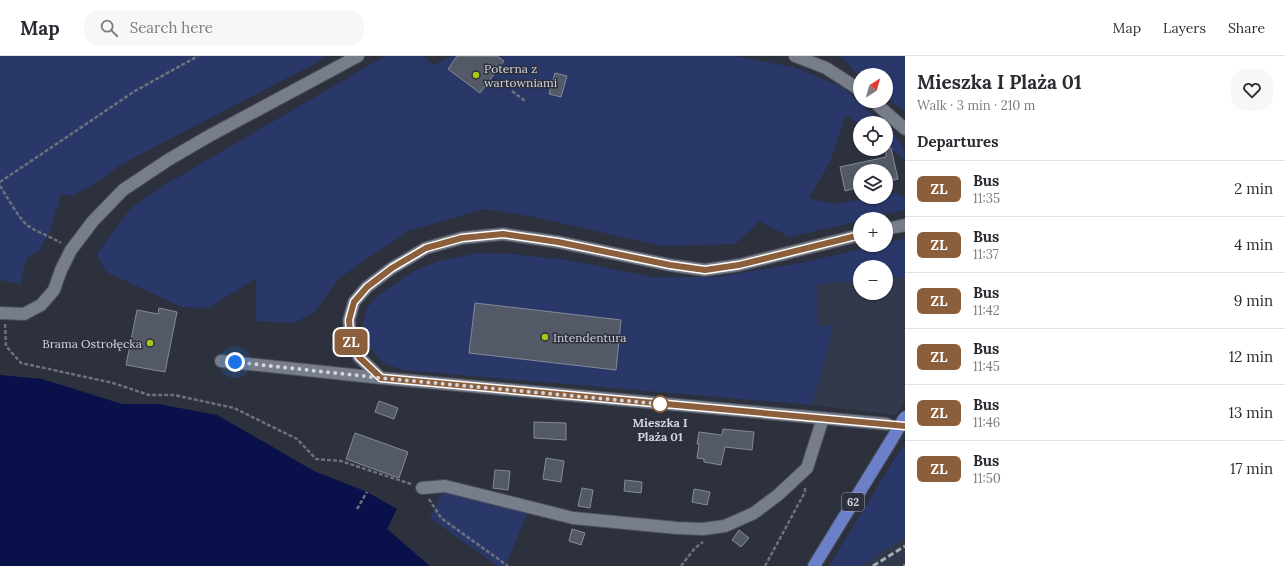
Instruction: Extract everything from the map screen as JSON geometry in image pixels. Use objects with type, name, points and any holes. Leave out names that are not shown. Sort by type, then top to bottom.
[{"type":"main road","name":"62","points":[[814,566],[905,417]]},
{"type":"street","points":[[2,313],[24,314],[41,305],[54,290],[61,270],[71,250],[93,221],[123,190],[168,160],[358,56]]},
{"type":"street","points":[[795,56],[826,68],[853,85]]},
{"type":"street","points":[[881,108],[905,129]]},
{"type":"street","points":[[893,228],[905,225]]},
{"type":"street","points":[[381,378],[359,357],[351,342],[349,320],[354,302],[367,287],[392,268],[426,248],[462,238],[503,234],[558,242],[670,265],[705,270],[739,265],[853,238]]},
{"type":"street","points":[[221,361],[381,378],[887,424]]},
{"type":"street","points":[[422,488],[445,486],[573,518],[703,529],[725,526],[754,514],[778,495],[807,468],[823,418]]},
{"type":"path","points":[[0,182],[135,91],[198,56]]},
{"type":"path","points":[[512,91],[525,101]]},
{"type":"path","points":[[0,186],[16,209],[20,218],[27,226],[49,235]]},
{"type":"path","points":[[2,313],[6,346],[21,363],[113,383],[149,395],[174,395],[234,408],[297,440],[316,459],[341,461],[422,488],[441,518],[508,566]]},
{"type":"path","points":[[765,566],[805,492],[807,468]]},
{"type":"path","points":[[357,509],[367,492]]},
{"type":"path","points":[[681,566],[695,548],[707,539]]},
{"type":"shaded area","points":[[0,56],[325,56],[314,64],[120,165],[99,181],[72,196],[61,194],[50,231],[39,251],[28,257],[24,266],[21,284],[0,280]]},
{"type":"shaded area","points":[[385,56],[423,56],[433,65],[452,56],[734,56],[794,67],[842,87],[853,97],[853,108],[865,108],[874,116],[853,116],[853,120],[846,115],[830,162],[809,198],[832,204],[853,201],[853,204],[893,204],[893,194],[896,193],[905,197],[905,210],[893,212],[853,212],[853,223],[789,237],[760,221],[735,244],[662,246],[534,217],[484,209],[408,231],[339,278],[314,313],[293,323],[256,321],[256,278],[209,308],[182,307],[106,272],[97,254],[130,209],[163,186]]},
{"type":"shaded area","points":[[838,56],[905,56],[905,111],[893,103],[893,68],[853,69],[843,58]]},
{"type":"shaded area","points":[[893,133],[904,150],[905,160],[893,151]]},
{"type":"shaded area","points":[[905,238],[905,277],[893,278],[893,260],[853,260],[853,281],[817,284],[818,327],[834,325],[812,405],[403,370],[383,363],[366,342],[363,326],[366,310],[374,299],[403,278],[416,270],[439,261],[478,253],[512,254],[568,260],[652,277],[717,277],[806,262],[853,251],[853,252],[893,252],[893,241]]},
{"type":"shaded area","points":[[905,277],[905,400],[896,415],[812,405],[834,326],[818,327],[817,284],[853,281],[853,300],[893,300],[893,278]]},
{"type":"shaded area","points":[[0,375],[42,379],[122,404],[158,404],[217,415],[314,471],[367,492],[397,509],[387,529],[430,566],[0,566]]},
{"type":"shaded area","points":[[902,447],[905,448],[905,538],[860,566],[829,566]]},
{"type":"shaded area","points":[[445,486],[530,508],[505,566],[498,566],[430,518]]},
{"type":"shaded area","points":[[905,538],[905,566],[860,566],[893,544]]},
{"type":"building","name":"Poterna z wartowniami","points":[[457,56],[497,56],[504,61],[480,93],[448,69]]},
{"type":"building","points":[[555,73],[567,76],[561,97],[549,94]]},
{"type":"building","points":[[893,156],[898,179],[893,180],[893,164],[854,164]]},
{"type":"building","points":[[853,164],[853,189],[845,191],[840,167]]},
{"type":"building","name":"Intendentura","points":[[475,303],[621,320],[616,370],[469,353]]},
{"type":"building","name":"Brama Ostrołęcka","points":[[159,308],[177,312],[165,372],[126,365],[137,310],[158,314]]},
{"type":"building","points":[[379,401],[398,408],[394,419],[375,412]]},
{"type":"building","points":[[534,422],[566,423],[566,440],[534,438]]},
{"type":"building","points":[[723,429],[754,432],[752,450],[725,447],[721,465],[704,462],[704,459],[697,458],[699,432],[722,435]]},
{"type":"building","points":[[355,433],[408,452],[399,478],[346,459]]},
{"type":"building","points":[[546,458],[564,461],[561,482],[543,479]]},
{"type":"building","points":[[495,470],[510,471],[508,490],[493,488]]},
{"type":"building","points":[[625,480],[642,482],[641,493],[624,491]]},
{"type":"building","points":[[582,488],[593,490],[590,508],[578,506]]},
{"type":"building","points":[[694,489],[710,492],[707,505],[692,502]]},
{"type":"building","points":[[572,529],[585,533],[581,545],[569,541]]},
{"type":"building","points":[[739,530],[749,538],[741,547],[732,540]]},
{"type":"railway","points":[[873,566],[905,546]]},
{"type":"bus line","name":"ZL","points":[[853,237],[739,265],[705,270],[670,265],[558,242],[503,234],[462,238],[426,248],[392,268],[367,287],[354,302],[349,320],[351,342],[359,357],[381,378],[905,426]]},
{"type":"place","name":"Poterna z wartowniami","points":[[476,75]]},
{"type":"place","name":"Intendentura","points":[[545,337]]},
{"type":"place","name":"Brama Ostrołęcka","points":[[150,343]]},
{"type":"place","name":"Mieszka I Plaża 01","points":[[660,404]]},
{"type":"route","points":[[235,362],[381,378],[660,404]]}]
